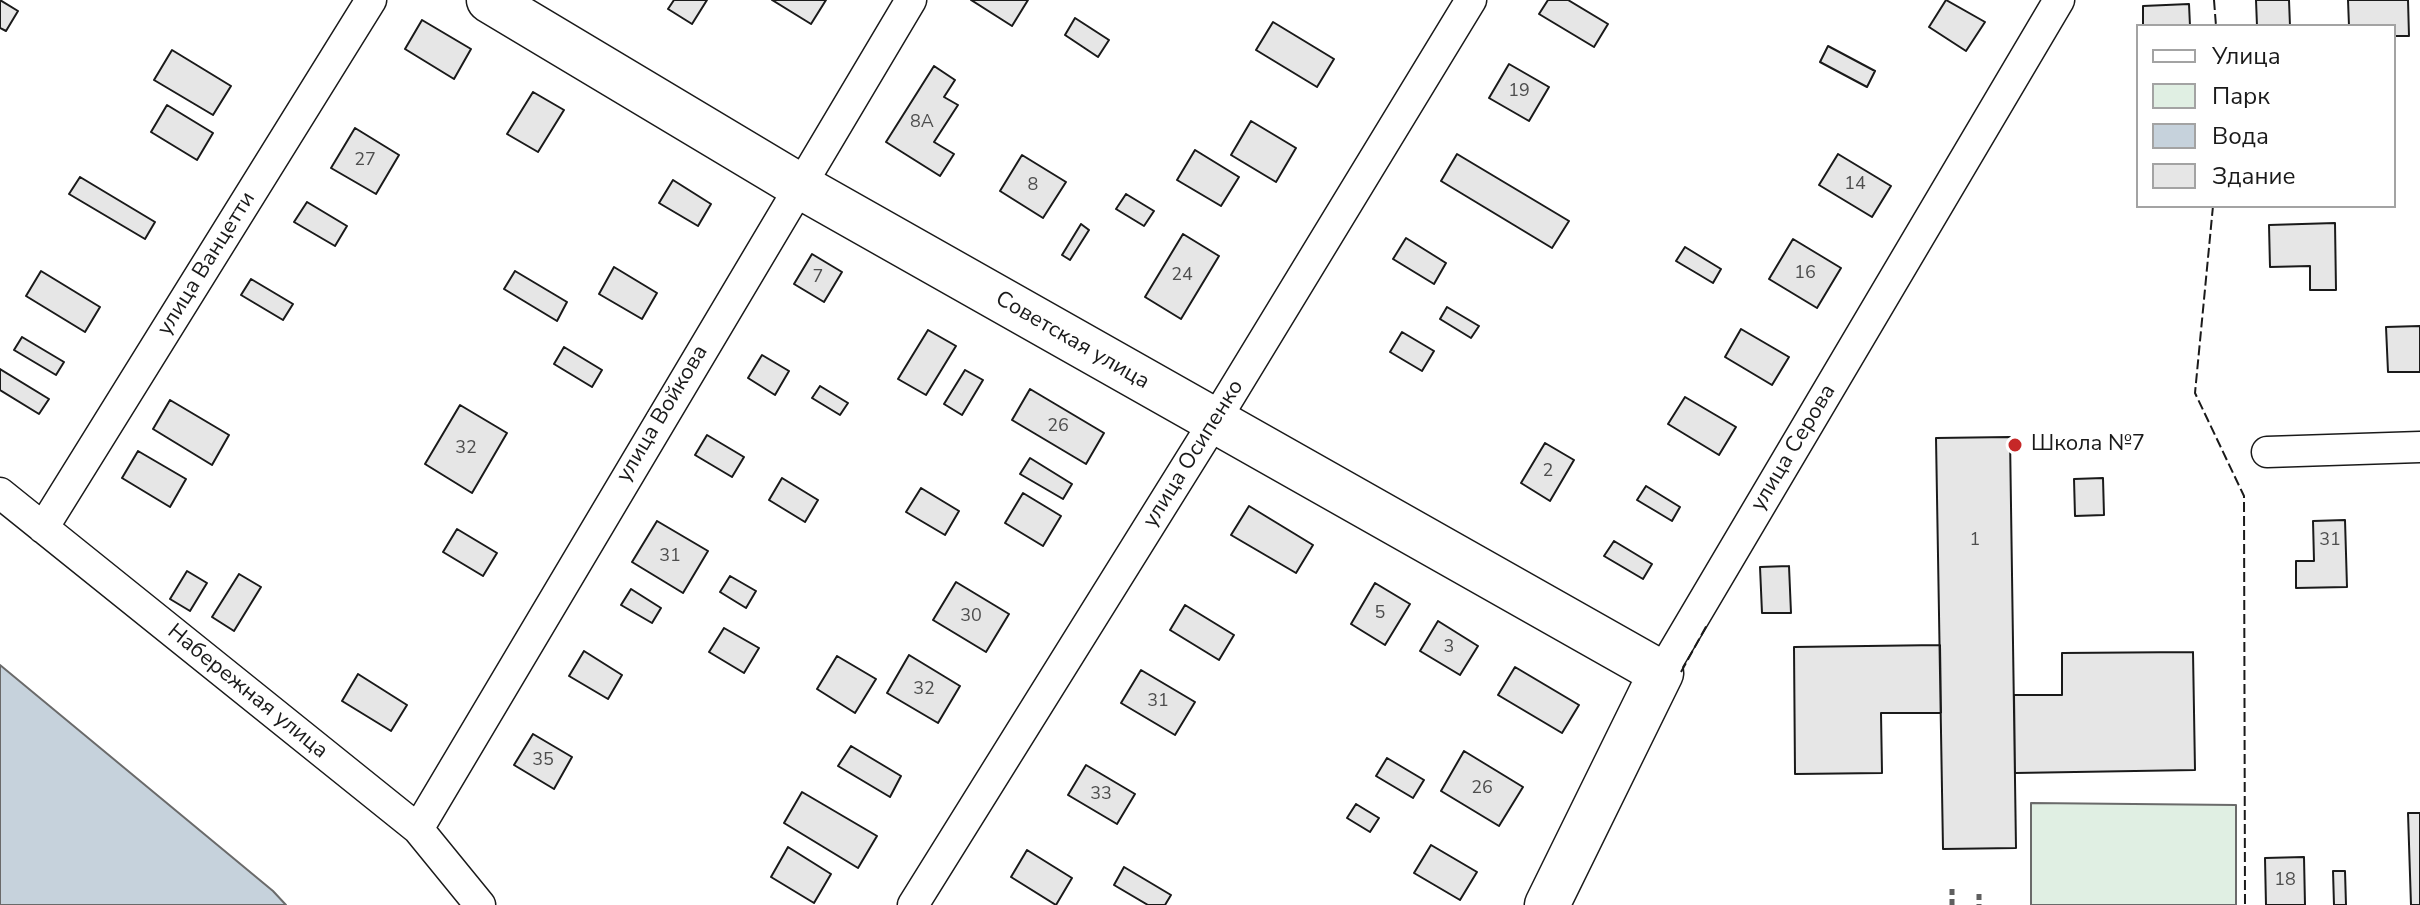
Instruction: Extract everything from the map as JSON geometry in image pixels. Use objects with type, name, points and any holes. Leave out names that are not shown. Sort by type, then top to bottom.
[{"type":"street","name":"улица Ванцетти","points":[[43,528],[371,0]]},
{"type":"street","name":"Советская улица","points":[[489,0],[798,185],[1661,673]]},
{"type":"street","name":"улица Войкова","points":[[418,829],[798,185],[911,0]]},
{"type":"street","name":"улица Осипенко","points":[[913,905],[1214,422],[1471,0]]},
{"type":"street","name":"улица Серова","points":[[1547,905],[1661,673],[2059,0]]},
{"type":"street","points":[[2267,452],[2420,447]]},
{"type":"street","name":"Набережная улица","points":[[0,493],[418,829],[480,905]]},
{"type":"path","points":[[1952,888],[1952,905]]},
{"type":"path","points":[[1979,894],[1979,905]]},
{"type":"green space","points":[[2031,803],[2236,805],[2236,905],[2031,905]]},
{"type":"water","points":[[0,665],[273,891],[286,905],[0,905]]},
{"type":"building","points":[[0,0],[18,11],[6,31],[0,28]]},
{"type":"building","points":[[674,0],[707,0],[692,24],[668,9]]},
{"type":"building","points":[[772,0],[826,0],[811,24]]},
{"type":"building","points":[[971,0],[1028,0],[1012,26]]},
{"type":"building","points":[[1548,0],[1568,0],[1608,24],[1594,47],[1539,14]]},
{"type":"building","points":[[1946,0],[1985,22],[1966,51],[1929,27]]},
{"type":"building","points":[[2256,0],[2289,0],[2290,24],[2257,24]]},
{"type":"building","points":[[2348,0],[2408,0],[2409,36],[2396,36],[2396,24],[2349,24]]},
{"type":"building","points":[[2189,4],[2190,24],[2143,24],[2143,6]]},
{"type":"building","points":[[1075,18],[1109,40],[1098,57],[1065,35]]},
{"type":"building","points":[[422,20],[471,49],[454,79],[405,49]]},
{"type":"building","points":[[1273,22],[1334,59],[1317,87],[1256,50]]},
{"type":"building","points":[[1828,46],[1875,71],[1867,87],[1820,62]]},
{"type":"building","points":[[172,50],[231,86],[213,115],[154,80]]},
{"type":"building","points":[[1509,64],[1549,87],[1529,121],[1489,98]]},
{"type":"building","points":[[934,66],[955,80],[944,97],[958,105],[934,142],[954,154],[940,176],[886,142]]},
{"type":"building","points":[[533,92],[564,110],[538,152],[507,134]]},
{"type":"building","points":[[167,105],[213,133],[197,160],[151,132]]},
{"type":"building","points":[[1251,121],[1296,148],[1276,182],[1231,155]]},
{"type":"building","points":[[355,128],[399,155],[376,194],[331,168]]},
{"type":"building","points":[[1195,150],[1239,177],[1221,206],[1177,180]]},
{"type":"building","points":[[1457,154],[1569,221],[1552,248],[1441,181]]},
{"type":"building","points":[[1838,154],[1891,186],[1872,217],[1819,185]]},
{"type":"building","points":[[1022,155],[1066,182],[1043,218],[1000,191]]},
{"type":"building","points":[[80,177],[155,222],[145,239],[69,194]]},
{"type":"building","points":[[673,180],[711,204],[698,226],[659,203]]},
{"type":"building","points":[[1126,194],[1154,211],[1144,226],[1116,209]]},
{"type":"building","points":[[307,202],[347,226],[335,246],[294,222]]},
{"type":"building","points":[[2335,223],[2336,290],[2310,290],[2310,266],[2270,267],[2269,225]]},
{"type":"building","points":[[1081,224],[1089,230],[1070,260],[1062,255]]},
{"type":"building","points":[[1183,234],[1219,256],[1181,319],[1145,297]]},
{"type":"building","points":[[1406,238],[1446,263],[1434,284],[1393,259]]},
{"type":"building","points":[[1793,239],[1841,268],[1817,308],[1769,279]]},
{"type":"building","points":[[1685,247],[1721,269],[1713,283],[1676,261]]},
{"type":"building","points":[[812,254],[842,272],[824,302],[794,284]]},
{"type":"building","points":[[614,267],[657,293],[642,319],[599,294]]},
{"type":"building","points":[[41,271],[100,307],[85,332],[26,296]]},
{"type":"building","points":[[515,271],[567,302],[557,321],[504,289]]},
{"type":"building","points":[[251,279],[293,304],[283,320],[241,295]]},
{"type":"building","points":[[1447,307],[1479,326],[1471,338],[1440,319]]},
{"type":"building","points":[[2420,326],[2420,372],[2388,372],[2386,327]]},
{"type":"building","points":[[1741,329],[1789,357],[1772,385],[1725,357]]},
{"type":"building","points":[[928,330],[956,346],[926,395],[898,379]]},
{"type":"building","points":[[1402,332],[1434,351],[1422,371],[1390,352]]},
{"type":"building","points":[[22,337],[64,362],[56,375],[14,350]]},
{"type":"building","points":[[564,347],[602,370],[592,387],[554,364]]},
{"type":"building","points":[[762,355],[789,371],[775,395],[748,378]]},
{"type":"building","points":[[0,369],[49,399],[39,414],[0,390]]},
{"type":"building","points":[[965,370],[983,380],[962,415],[944,404]]},
{"type":"building","points":[[820,386],[848,403],[840,415],[812,398]]},
{"type":"building","points":[[1030,389],[1104,433],[1086,464],[1012,420]]},
{"type":"building","points":[[1685,397],[1736,427],[1719,455],[1668,424]]},
{"type":"building","points":[[170,400],[229,435],[212,465],[153,429]]},
{"type":"building","points":[[460,405],[507,433],[472,493],[425,464]]},
{"type":"building","points":[[707,435],[744,457],[732,477],[695,455]]},
{"type":"building","points":[[2010,437],[2016,848],[1943,849],[1936,438]]},
{"type":"building","points":[[1545,443],[1574,460],[1550,501],[1521,483]]},
{"type":"building","points":[[138,451],[186,479],[170,507],[122,478]]},
{"type":"building","points":[[1030,458],[1072,484],[1063,499],[1020,474]]},
{"type":"building","points":[[782,478],[818,500],[805,522],[769,500]]},
{"type":"building","points":[[2103,478],[2104,515],[2075,516],[2074,479]]},
{"type":"building","points":[[1646,486],[1680,507],[1672,521],[1637,500]]},
{"type":"building","points":[[921,488],[959,511],[945,535],[906,512]]},
{"type":"building","points":[[1023,493],[1061,516],[1043,546],[1005,523]]},
{"type":"building","points":[[1249,506],[1313,545],[1296,573],[1231,535]]},
{"type":"building","points":[[2345,520],[2347,587],[2296,588],[2296,561],[2314,561],[2313,521]]},
{"type":"building","points":[[657,521],[708,551],[683,593],[632,562]]},
{"type":"building","points":[[457,529],[497,553],[483,576],[443,552]]},
{"type":"building","points":[[1614,541],[1652,564],[1643,579],[1604,556]]},
{"type":"building","points":[[1789,566],[1791,613],[1762,613],[1760,567]]},
{"type":"building","points":[[187,571],[207,583],[190,611],[170,599]]},
{"type":"building","points":[[239,574],[261,587],[234,631],[212,617]]},
{"type":"building","points":[[730,576],[756,591],[746,608],[720,592]]},
{"type":"building","points":[[956,582],[1009,614],[986,652],[933,620]]},
{"type":"building","points":[[1375,583],[1410,604],[1385,645],[1351,624]]},
{"type":"building","points":[[631,589],[661,608],[652,623],[621,605]]},
{"type":"building","points":[[1185,605],[1234,635],[1219,660],[1170,630]]},
{"type":"building","points":[[1438,621],[1478,646],[1460,675],[1420,651]]},
{"type":"building","points":[[724,628],[759,648],[744,673],[709,652]]},
{"type":"building","points":[[1940,645],[1941,713],[1881,713],[1882,773],[1795,774],[1794,647]]},
{"type":"building","points":[[584,651],[622,675],[608,699],[569,676]]},
{"type":"building","points":[[2193,652],[2195,770],[2015,773],[2014,695],[2062,695],[2062,653]]},
{"type":"building","points":[[909,655],[960,686],[938,723],[887,693]]},
{"type":"building","points":[[837,656],[876,679],[855,713],[817,689]]},
{"type":"building","points":[[1515,667],[1579,705],[1562,733],[1498,695]]},
{"type":"building","points":[[1141,670],[1195,702],[1175,735],[1121,703]]},
{"type":"building","points":[[358,674],[407,705],[391,731],[342,701]]},
{"type":"building","points":[[533,734],[572,757],[554,789],[514,765]]},
{"type":"building","points":[[851,746],[901,776],[890,797],[838,766]]},
{"type":"building","points":[[1464,751],[1523,787],[1499,826],[1441,791]]},
{"type":"building","points":[[1387,758],[1424,780],[1413,798],[1376,776]]},
{"type":"building","points":[[1086,765],[1135,794],[1117,824],[1068,795]]},
{"type":"building","points":[[802,792],[877,836],[858,868],[784,823]]},
{"type":"building","points":[[1356,804],[1379,818],[1370,832],[1347,818]]},
{"type":"building","points":[[2408,813],[2420,813],[2420,905],[2411,905]]},
{"type":"building","points":[[1431,845],[1477,872],[1460,900],[1414,873]]},
{"type":"building","points":[[788,847],[831,874],[814,903],[771,877]]},
{"type":"building","points":[[1027,850],[1072,878],[1056,905],[1011,877]]},
{"type":"building","points":[[2304,857],[2305,905],[2266,905],[2265,858]]},
{"type":"building","points":[[1124,867],[1171,895],[1165,905],[1148,905],[1114,885]]},
{"type":"building","points":[[2333,871],[2345,871],[2346,905],[2334,905]]},
{"type":"fence","points":[[2214,0],[2216,24]]},
{"type":"fence","points":[[2213,208],[2195,393],[2244,496],[2245,905]]},
{"type":"fence","points":[[1681,672],[1708,623]]},
{"type":"place","name":"Школа №7","points":[[2015,445]]}]
